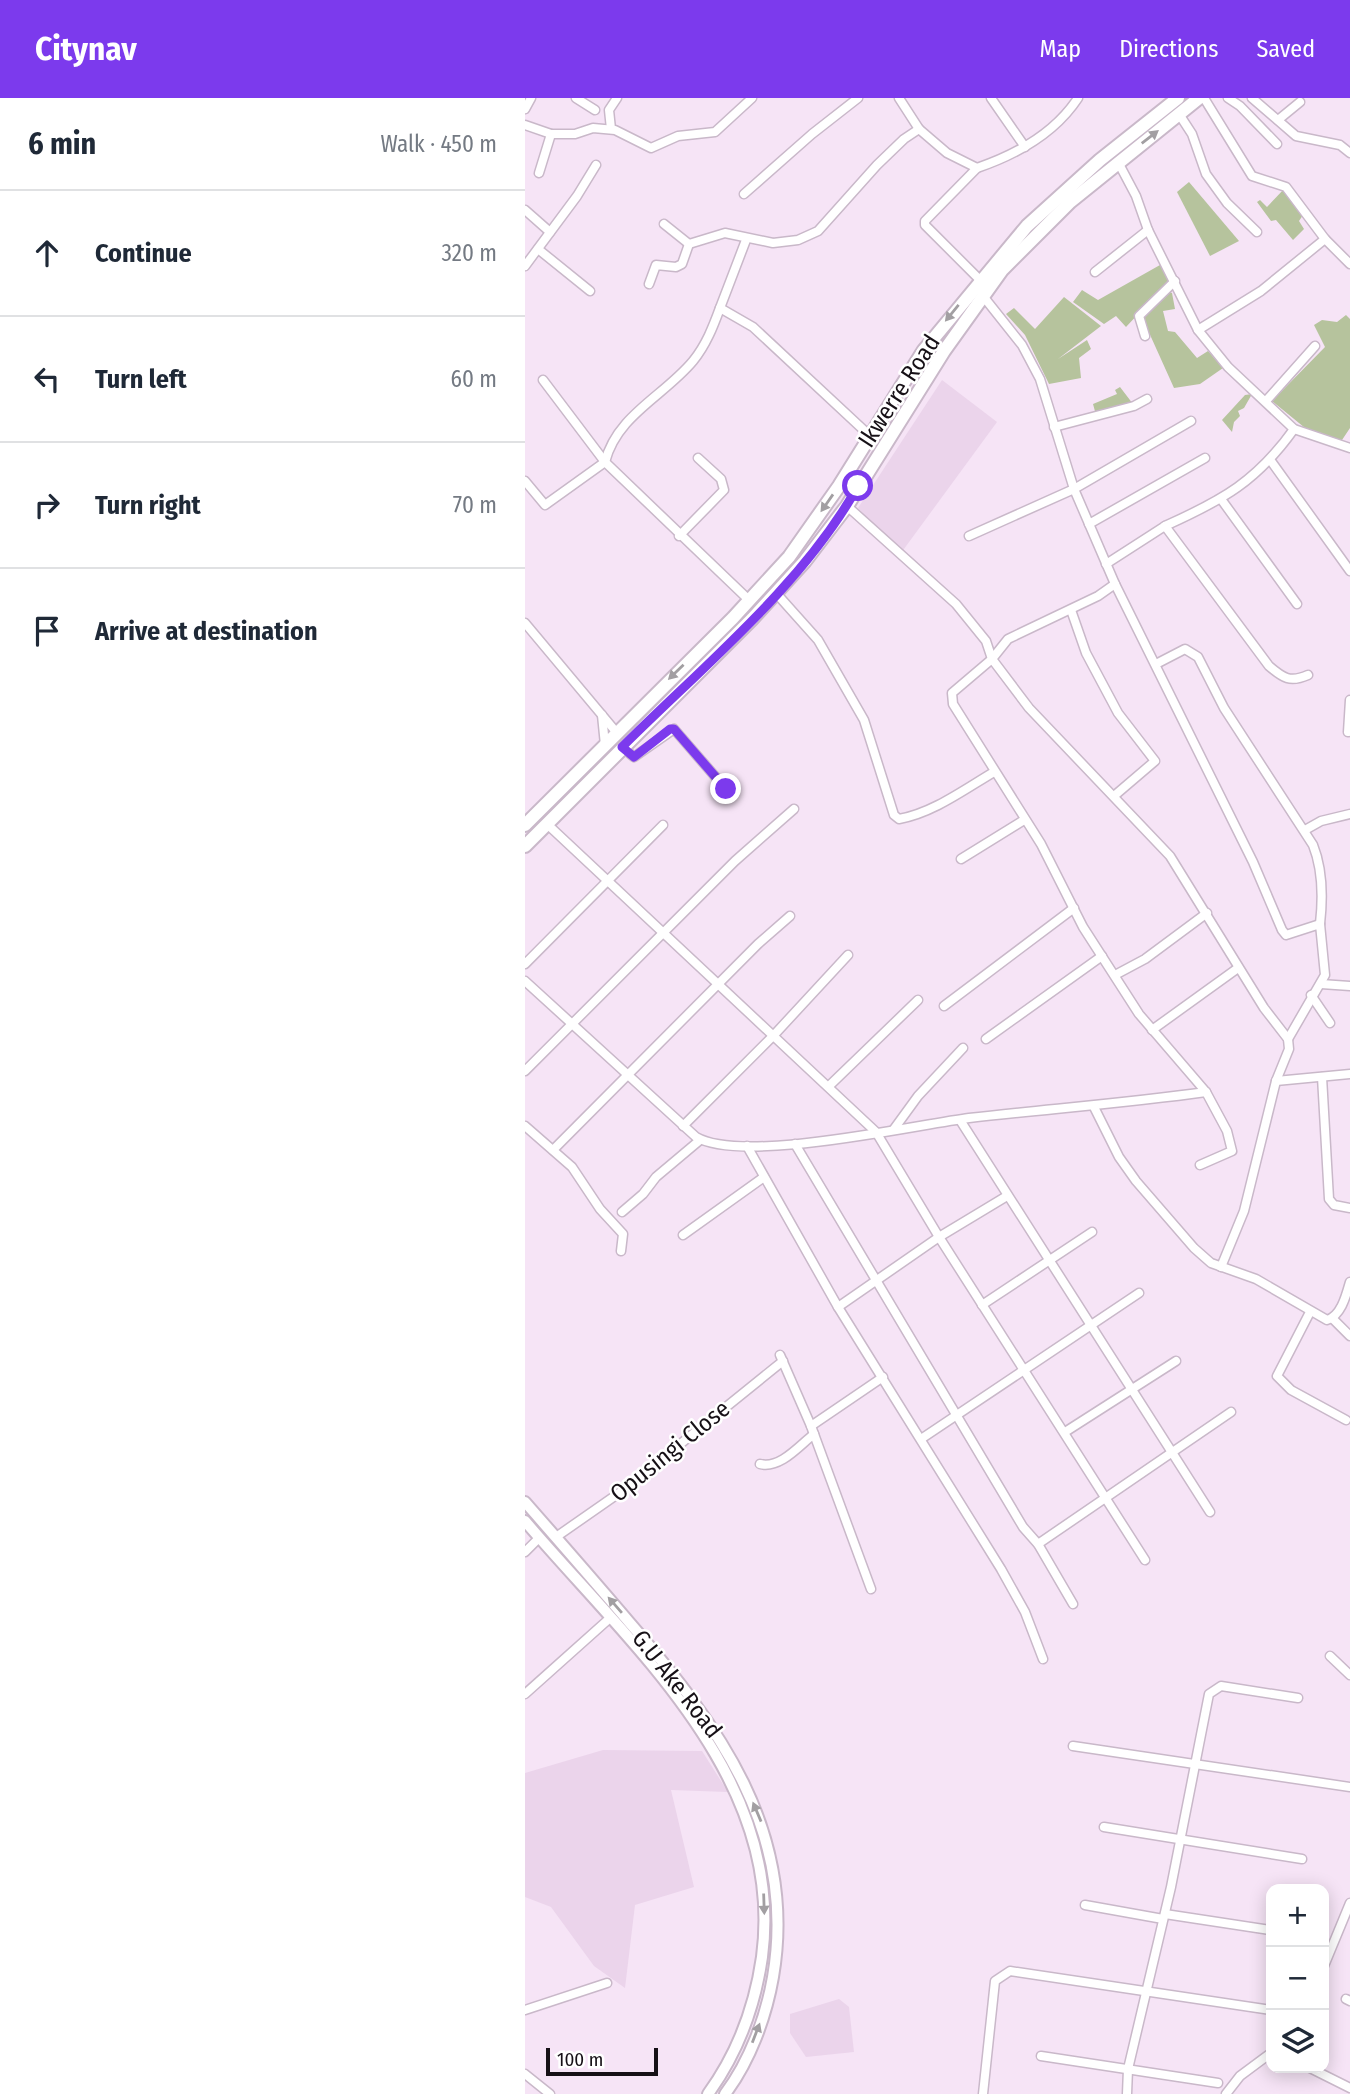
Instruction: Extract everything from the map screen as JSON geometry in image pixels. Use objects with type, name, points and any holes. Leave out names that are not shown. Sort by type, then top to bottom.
[{"type":"main road","name":"Ikwerre Road","points":[[525,825],[750,601],[796,547],[839,486],[907,375],[980,280],[1044,209],[1178,98]]},
{"type":"main road","points":[[525,846],[776,593],[847,506],[923,383],[983,296],[1034,235],[1118,162],[1202,98]]},
{"type":"main road","points":[[907,375],[923,383]]},
{"type":"main road","points":[[547,824],[554,809],[611,751],[617,733]]},
{"type":"main road","name":"G.U Ake Road","points":[[525,1502],[688,1691],[722,1742],[761,1823],[776,1883],[775,1961],[756,2035],[730,2092]]},
{"type":"main road","points":[[525,1521],[678,1698],[714,1752],[748,1821],[761,1876],[764,1924],[757,1990],[729,2061],[708,2094]]},
{"type":"street","points":[[525,109],[531,98]]},
{"type":"street","points":[[576,98],[595,110]]},
{"type":"street","points":[[611,130],[609,110],[617,98]]},
{"type":"street","points":[[525,125],[551,134],[575,134],[593,128],[611,130],[652,148],[678,136],[715,132],[752,98]]},
{"type":"street","points":[[744,194],[858,98]]},
{"type":"street","points":[[899,98],[919,129],[947,153],[977,168]]},
{"type":"street","points":[[991,98],[1025,147]]},
{"type":"street","points":[[980,280],[925,226],[925,222],[977,168],[1025,147],[1049,129],[1078,98]]},
{"type":"street","points":[[1202,98],[1252,176],[1286,187],[1325,239],[1348,259]]},
{"type":"street","points":[[1228,98],[1240,106],[1277,144]]},
{"type":"street","points":[[1252,98],[1296,136],[1340,145],[1350,153]]},
{"type":"street","points":[[1277,120],[1300,102]]},
{"type":"street","points":[[1179,114],[1192,134],[1206,174],[1227,203],[1257,232]]},
{"type":"street","points":[[689,244],[725,233],[746,240],[773,243],[798,240],[818,230],[877,165],[904,139],[919,129]]},
{"type":"street","points":[[539,173],[551,134]]},
{"type":"street","points":[[1118,162],[1136,197],[1148,230],[1198,330],[1228,367],[1294,429],[1350,448]]},
{"type":"street","points":[[525,266],[596,165]]},
{"type":"street","points":[[525,209],[550,232]]},
{"type":"street","points":[[664,224],[689,244]]},
{"type":"street","points":[[1095,272],[1148,230]]},
{"type":"street","points":[[1198,330],[1261,291],[1325,239]]},
{"type":"street","points":[[525,481],[545,505],[605,462],[610,445],[621,429],[691,363],[703,347],[746,240]]},
{"type":"street","points":[[649,284],[658,264],[676,267],[683,264],[689,244]]},
{"type":"street","points":[[538,249],[590,290]]},
{"type":"street","points":[[1146,336],[1139,316],[1175,281]]},
{"type":"street","points":[[983,296],[1022,345],[1040,379],[1074,489],[1106,564],[1282,930],[1286,935],[1291,935],[1319,924]]},
{"type":"street","points":[[720,308],[760,333],[870,435]]},
{"type":"street","points":[[1266,401],[1315,346]]},
{"type":"street","points":[[543,380],[605,462],[679,536],[750,601]]},
{"type":"street","points":[[1054,427],[1134,406],[1147,399]]},
{"type":"street","points":[[969,536],[1074,489],[1191,421]]},
{"type":"street","points":[[1106,564],[1165,526],[1221,499],[1271,461],[1294,429]]},
{"type":"street","points":[[679,536],[724,490],[721,479],[698,458]]},
{"type":"street","points":[[1089,524],[1205,458]]},
{"type":"street","points":[[1271,461],[1350,571]]},
{"type":"street","points":[[1221,499],[1297,604]]},
{"type":"street","points":[[847,506],[956,604],[986,641],[992,659],[1029,708],[1170,856],[1238,968],[1288,1039],[1290,1049],[1276,1081],[1244,1211],[1221,1267]]},
{"type":"street","points":[[1165,526],[1269,666],[1284,679],[1296,680],[1308,675]]},
{"type":"street","points":[[1115,584],[1070,610],[1007,639],[992,659],[952,693],[953,704],[1041,845],[1102,956],[1152,1030],[1206,1092],[1227,1131],[1231,1151],[1200,1165]]},
{"type":"street","points":[[776,593],[818,640],[864,720],[894,815],[899,819],[935,807],[994,772]]},
{"type":"street","points":[[1070,610],[1086,653],[1118,713],[1156,761],[1114,796]]},
{"type":"street","points":[[527,630],[617,733]]},
{"type":"street","points":[[1156,664],[1185,649],[1198,657],[1224,708],[1305,830],[1320,861],[1322,903],[1319,924],[1325,966],[1321,984],[1311,995],[1288,1039]]},
{"type":"street","points":[[1348,733],[1350,700]]},
{"type":"street","points":[[602,715],[605,745]]},
{"type":"street","points":[[622,747],[634,757],[670,729],[674,729],[726,789]]},
{"type":"street","points":[[525,1071],[735,861],[794,809]]},
{"type":"street","points":[[1305,830],[1330,818],[1350,814]]},
{"type":"street","points":[[961,859],[1024,820]]},
{"type":"street","points":[[547,824],[876,1132],[982,1306],[1108,1498],[1145,1560]]},
{"type":"street","points":[[525,964],[606,879],[663,825]]},
{"type":"street","points":[[944,1006],[1074,908]]},
{"type":"street","points":[[1115,975],[1145,959],[1207,914]]},
{"type":"street","points":[[553,1150],[758,944],[790,916]]},
{"type":"street","points":[[683,1126],[774,1035],[848,955]]},
{"type":"street","points":[[986,1039],[1102,956]]},
{"type":"street","points":[[1152,1030],[1238,968]]},
{"type":"street","points":[[525,981],[683,1126],[709,1144],[795,1144],[960,1120],[1094,1107],[1206,1092]]},
{"type":"street","points":[[1321,984],[1350,986]]},
{"type":"street","points":[[1311,995],[1330,1023]]},
{"type":"street","points":[[829,1086],[918,1000]]},
{"type":"street","points":[[894,1129],[918,1096],[963,1048]]},
{"type":"street","points":[[1276,1081],[1350,1074]]},
{"type":"street","points":[[1322,1077],[1329,1199],[1334,1205],[1350,1208]]},
{"type":"street","points":[[1094,1107],[1119,1157],[1143,1191],[1194,1248],[1211,1263],[1256,1279],[1310,1312],[1327,1320],[1333,1319]]},
{"type":"street","points":[[960,1120],[1047,1261],[1210,1512]]},
{"type":"street","points":[[525,1126],[572,1167],[600,1209],[623,1234],[621,1251]]},
{"type":"street","points":[[622,1212],[643,1194],[656,1177],[700,1140]]},
{"type":"street","points":[[795,1144],[1023,1527],[1038,1544],[1073,1604]]},
{"type":"street","points":[[747,1146],[838,1307],[1025,1612],[1043,1659]]},
{"type":"street","points":[[683,1235],[764,1177]]},
{"type":"street","points":[[838,1307],[939,1237],[1007,1196]]},
{"type":"street","points":[[982,1306],[1092,1231]]},
{"type":"street","points":[[1333,1319],[1350,1282]]},
{"type":"street","points":[[921,1439],[1139,1293]]},
{"type":"street","points":[[1310,1312],[1277,1376],[1291,1390],[1346,1420]]},
{"type":"street","points":[[1333,1319],[1350,1336]]},
{"type":"street","name":"Opusingi Close","points":[[556,1538],[622,1491],[782,1358],[812,1430]]},
{"type":"street","points":[[1065,1432],[1175,1361]]},
{"type":"street","points":[[760,1464],[770,1466],[779,1462],[812,1430],[883,1377]]},
{"type":"street","points":[[1038,1544],[1231,1412]]},
{"type":"street","points":[[812,1430],[870,1589]]},
{"type":"street","points":[[525,1552],[539,1538]]},
{"type":"street","points":[[525,1695],[610,1618]]},
{"type":"street","points":[[1330,1656],[1350,1675]]},
{"type":"street","points":[[1127,2094],[1128,2070],[1181,1840],[1207,1700],[1216,1686],[1298,1699]]},
{"type":"street","points":[[1073,1746],[1194,1766],[1210,1764],[1350,1787]]},
{"type":"street","points":[[1104,1827],[1302,1859]]},
{"type":"street","points":[[1329,1954],[1350,1903]]},
{"type":"street","points":[[1084,1905],[1266,1929]]},
{"type":"street","points":[[983,2094],[995,1981],[1010,1971],[1266,2009]]},
{"type":"street","points":[[525,2010],[607,1983]]},
{"type":"street","points":[[1041,2056],[1218,2082]]},
{"type":"street","points":[[1226,2094],[1240,2076],[1266,2057]]},
{"type":"street","points":[[1320,2073],[1350,2088]]},
{"type":"street","points":[[525,2074],[550,2094]]},
{"type":"shaded area","points":[[942,380],[997,422],[901,553],[858,508]]},
{"type":"shaded area","points":[[603,1750],[702,1751],[728,1792],[671,1790],[694,1887],[635,1905],[625,1988],[594,1966],[551,1907],[525,1897],[525,1773]]},
{"type":"shaded area","points":[[839,1999],[849,2007],[854,2052],[806,2057],[790,2033],[790,2014]]},
{"type":"green space","points":[[1189,182],[1239,241],[1210,256],[1177,192]]},
{"type":"green space","points":[[1284,189],[1303,215],[1299,221],[1304,229],[1293,240],[1276,220],[1271,221],[1257,202],[1260,200],[1267,207]]},
{"type":"green space","points":[[1160,265],[1170,280],[1126,327],[1116,316],[1104,324],[1073,302],[1082,290],[1098,300]]},
{"type":"green space","points":[[1169,292],[1172,293],[1175,309],[1163,311],[1168,331],[1175,332],[1197,358],[1208,351],[1223,368],[1200,384],[1174,388],[1142,317]]},
{"type":"green space","points":[[1064,297],[1101,326],[1058,359],[1087,340],[1091,349],[1079,358],[1081,378],[1049,384],[1025,335],[1006,314],[1014,308],[1035,329]]},
{"type":"green space","points":[[1346,315],[1350,319],[1350,428],[1340,443],[1310,432],[1272,401],[1325,347],[1314,325],[1322,320],[1337,322]]},
{"type":"green space","points":[[1120,387],[1133,404],[1096,415],[1093,404],[1117,394],[1115,390]]},
{"type":"green space","points":[[1252,394],[1244,408],[1238,411],[1240,416],[1234,422],[1232,432],[1222,420],[1245,395]]},
{"type":"route","points":[[726,789],[674,729],[670,729],[634,757],[622,747],[752,619],[805,561],[847,506],[858,486]]}]
